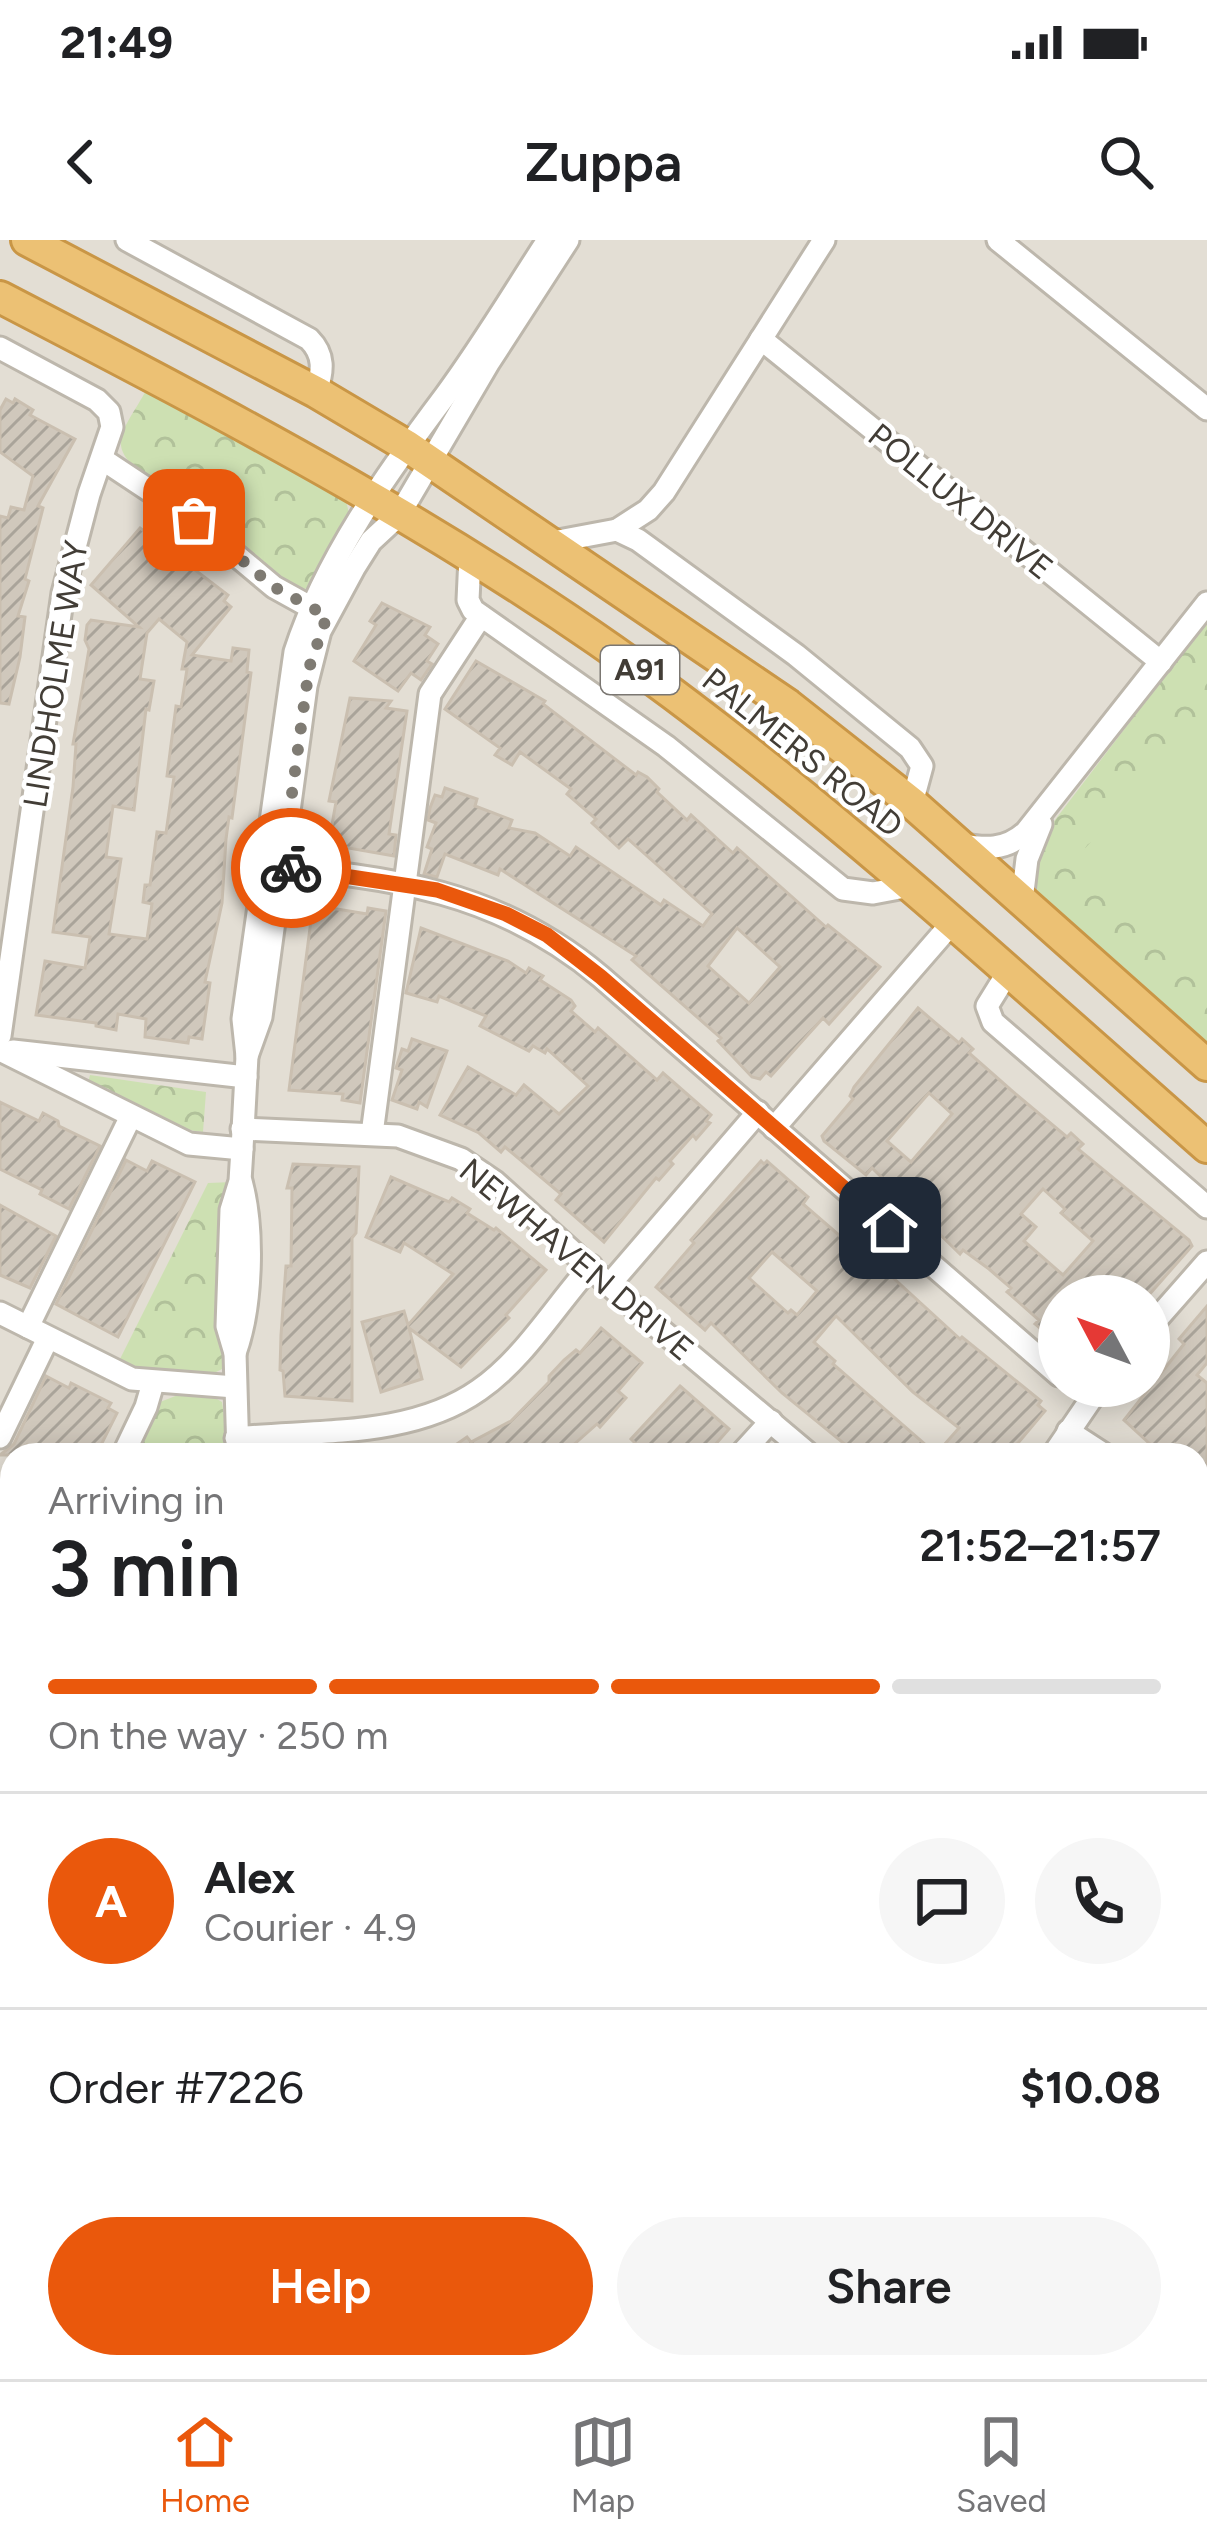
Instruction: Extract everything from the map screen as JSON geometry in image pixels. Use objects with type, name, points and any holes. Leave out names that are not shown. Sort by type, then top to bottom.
[{"type":"highway","name":"PALMERS ROAD","points":[[27,240],[316,392],[420,454],[788,705],[912,803],[1207,1065]]},
{"type":"highway","name":"PALMERS ROAD","points":[[0,297],[256,430],[387,507],[671,692],[794,787],[1207,1147]]},
{"type":"street","points":[[127,240],[309,339],[320,350],[322,374],[316,392]]},
{"type":"street","points":[[237,1443],[235,1353],[244,1328],[249,1211],[241,1180],[243,1019],[273,867],[292,665],[319,612],[371,541],[548,240]]},
{"type":"street","points":[[482,357],[568,240]]},
{"type":"street","points":[[553,542],[617,530],[648,510],[824,240]]},
{"type":"street","points":[[998,240],[1207,409]]},
{"type":"street","name":"POLLUX DRIVE","points":[[761,339],[1161,662]]},
{"type":"street","name":"LINDHOLME WAY","points":[[0,348],[90,395],[112,419],[63,592],[0,1036]]},
{"type":"street","points":[[102,459],[194,520],[274,587],[319,612]]},
{"type":"street","points":[[657,553],[652,527],[664,492]]},
{"type":"street","name":"PALMERS ROAD","points":[[617,530],[657,553],[796,655],[910,748],[919,758],[922,775],[912,803]]},
{"type":"street","points":[[372,1134],[430,694],[481,616],[468,600],[470,557]]},
{"type":"street","points":[[958,844],[986,850],[1010,844],[1053,802],[1207,603]]},
{"type":"street","name":"PALMERS ROAD","points":[[481,616],[681,758],[843,889],[873,893],[910,886]]},
{"type":"street","points":[[1022,901],[1033,842],[1053,802]]},
{"type":"street","points":[[273,867],[404,883],[481,904],[547,935],[1038,1357]]},
{"type":"street","points":[[610,1284],[952,923]]},
{"type":"street","points":[[1009,972],[987,1006],[993,1022],[1207,1207]]},
{"type":"street","points":[[0,1050],[246,1066]]},
{"type":"street","name":"NEWHAVEN DRIVE","points":[[0,1050],[189,1144],[372,1134],[418,1142],[461,1159],[495,1182],[796,1443]]},
{"type":"street","points":[[68,1085],[75,1058]]},
{"type":"street","points":[[0,1438],[38,1333],[131,1116]]},
{"type":"street","points":[[1170,1304],[1207,1262]]},
{"type":"street","points":[[260,1443],[389,1426],[435,1413],[480,1390],[591,1266]]},
{"type":"street","points":[[0,1313],[132,1379],[235,1387]]},
{"type":"street","points":[[129,1443],[153,1383]]},
{"type":"street","points":[[1061,1443],[1086,1407]]},
{"type":"street","points":[[751,1443],[771,1421]]},
{"type":"street","points":[[1068,1432],[1086,1443]]},
{"type":"shaded area","points":[[0,240],[1207,240],[1207,1443],[0,1443]]},
{"type":"green space","points":[[148,387],[345,497],[350,517],[318,581],[305,589],[285,583],[171,493],[172,487],[158,477],[152,481],[126,458],[121,448],[124,428]]},
{"type":"green space","points":[[1207,621],[1207,1048],[1026,898],[1042,837]]},
{"type":"green space","points":[[1207,714],[1207,974],[1078,856]]},
{"type":"green space","points":[[90,1075],[206,1092],[203,1132],[181,1129],[88,1083]]},
{"type":"green space","points":[[233,1182],[221,1206],[216,1317],[224,1340],[222,1369],[199,1376],[171,1375],[119,1361],[208,1183]]},
{"type":"green space","points":[[178,1395],[212,1396],[222,1402],[228,1443],[138,1443],[160,1402]]},
{"type":"building","points":[[6,399],[13,403],[15,399],[33,410],[30,415],[75,439],[38,506],[43,508],[18,616],[25,617],[9,704],[0,703],[0,516],[8,518],[11,507],[24,510],[33,476],[0,452],[0,410]]},
{"type":"building","points":[[140,528],[228,595],[224,601],[231,607],[192,655],[231,661],[233,648],[249,650],[247,672],[251,673],[226,839],[222,903],[205,982],[210,983],[202,1039],[189,1037],[188,1043],[145,1037],[146,1019],[118,1014],[116,1030],[36,1015],[45,961],[85,968],[90,937],[53,932],[73,787],[73,744],[89,649],[87,625],[91,620],[139,627],[91,585]],"holes":[[[159,619],[187,642],[182,669],[187,669],[181,707],[176,706],[167,776],[174,777],[166,833],[157,832],[150,885],[145,885],[143,902],[152,904],[147,939],[109,934],[121,859],[106,857],[113,806],[134,810],[146,709],[154,681],[140,679],[147,633]]]},
{"type":"building","points":[[382,603],[430,627],[425,635],[438,644],[421,680],[411,673],[398,691],[354,661],[376,625],[370,621]]},
{"type":"building","points":[[476,661],[545,701],[636,775],[647,777],[687,820],[691,815],[733,853],[737,848],[826,927],[880,967],[829,1024],[823,1018],[771,1076],[766,1072],[760,1079],[752,1077],[718,1041],[721,1038],[632,960],[636,956],[500,869],[498,875],[445,854],[437,877],[424,874],[436,823],[428,820],[430,808],[435,795],[442,797],[445,788],[477,799],[475,806],[512,820],[509,828],[535,833],[570,856],[576,847],[661,905],[664,900],[703,926],[712,914],[628,839],[619,848],[567,794],[571,789],[520,752],[512,765],[495,755],[500,748],[445,709]],"holes":[[[737,928],[780,967],[749,1003],[708,966]]]},
{"type":"building","points":[[350,698],[391,701],[386,708],[407,711],[389,834],[396,835],[394,856],[329,842],[336,802],[329,801]]},
{"type":"building","points":[[313,905],[367,914],[368,908],[386,911],[360,1103],[342,1100],[343,1094],[289,1090]]},
{"type":"building","points":[[421,928],[543,976],[540,980],[571,1000],[575,1006],[571,1011],[595,1032],[598,1028],[657,1080],[663,1073],[711,1115],[706,1121],[710,1123],[696,1139],[693,1135],[604,1242],[556,1200],[561,1194],[505,1147],[501,1152],[479,1133],[440,1115],[468,1067],[516,1095],[524,1085],[559,1114],[588,1086],[547,1049],[545,1053],[533,1046],[529,1051],[480,1026],[486,1016],[439,996],[437,1002],[406,993]]},
{"type":"building","points":[[918,1008],[959,1043],[962,1039],[973,1049],[969,1053],[1067,1137],[1071,1133],[1083,1144],[1078,1149],[1192,1246],[1166,1275],[1063,1275],[1038,1275],[1038,1319],[1007,1292],[1011,1288],[963,1250],[960,1254],[872,1168],[866,1175],[824,1141],[822,1136],[853,1099],[850,1096]],"holes":[[[929,1093],[952,1114],[911,1162],[887,1141]],[[1043,1189],[1065,1209],[1061,1213],[1093,1241],[1063,1275],[1024,1241],[1036,1227],[1021,1214]]]},
{"type":"building","points":[[412,1039],[447,1051],[427,1107],[419,1102],[417,1109],[392,1100],[402,1070],[396,1068],[402,1049],[408,1051]]},
{"type":"building","points":[[0,1102],[39,1121],[43,1113],[100,1146],[69,1209],[0,1169]]},
{"type":"building","points":[[126,1160],[147,1171],[152,1161],[195,1182],[118,1337],[56,1304]]},
{"type":"building","points":[[761,1161],[767,1161],[808,1197],[803,1204],[862,1255],[867,1249],[960,1339],[1038,1399],[1038,1407],[1045,1411],[1018,1443],[946,1443],[959,1428],[913,1392],[836,1316],[814,1342],[923,1443],[843,1443],[782,1393],[711,1323],[705,1330],[656,1287],[694,1243],[691,1240]],"holes":[[[772,1252],[817,1291],[797,1315],[788,1313],[749,1278]]]},
{"type":"building","points":[[293,1164],[359,1167],[352,1238],[352,1401],[285,1396],[281,1335],[286,1266],[291,1266],[292,1188],[287,1188]]},
{"type":"building","points":[[391,1177],[449,1202],[452,1198],[546,1270],[506,1315],[509,1318],[461,1367],[409,1328],[422,1379],[381,1392],[362,1322],[404,1311],[408,1325],[453,1274],[404,1243],[400,1252],[366,1237]]},
{"type":"building","points":[[0,1205],[56,1236],[30,1288],[0,1275]]},
{"type":"building","points":[[1207,1306],[1207,1363],[1197,1375],[1207,1383],[1207,1443],[1149,1443],[1124,1420],[1134,1407],[1170,1407],[1170,1362],[1184,1344],[1179,1339]]},
{"type":"building","points":[[601,1328],[642,1363],[618,1391],[626,1398],[600,1427],[597,1424],[576,1443],[458,1443],[467,1437],[471,1442],[511,1421],[564,1360],[576,1350],[580,1353]]},
{"type":"building","points":[[46,1376],[111,1403],[108,1408],[117,1413],[102,1443],[14,1443]]},
{"type":"building","points":[[680,1386],[729,1429],[717,1443],[635,1443],[631,1439]]},
{"type":"way so far","points":[[194,520],[274,587],[327,616],[306,686],[282,867],[291,868]]},
{"type":"route","points":[[291,868],[457,895],[547,935],[890,1228]]}]
